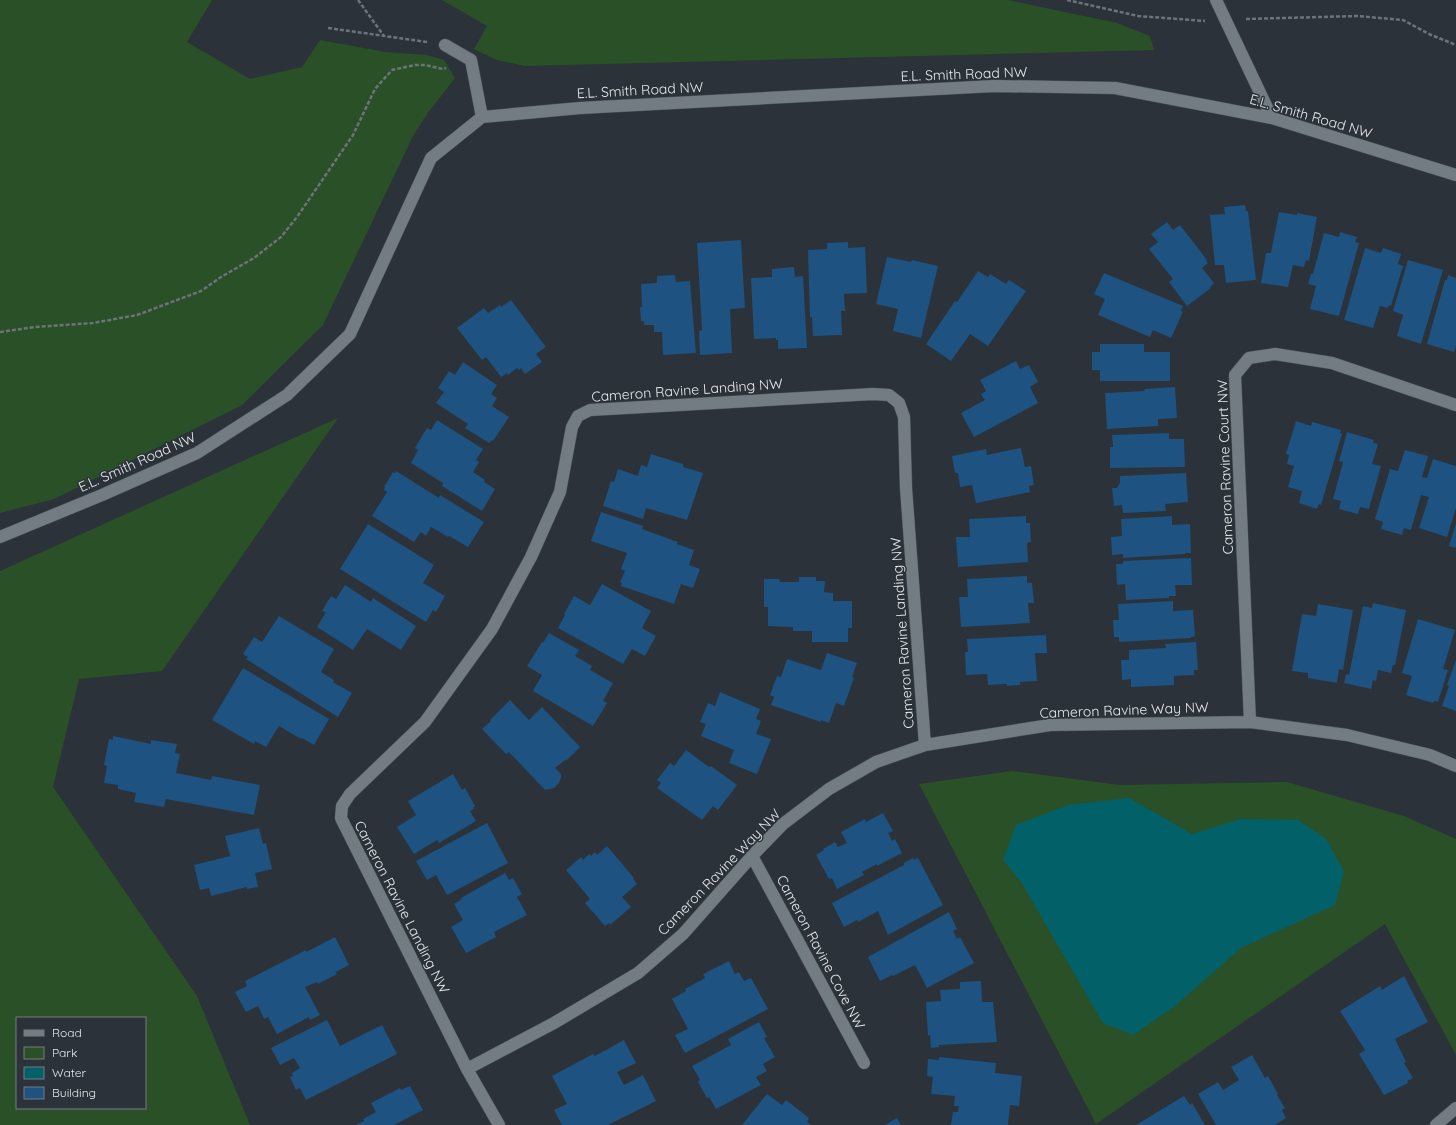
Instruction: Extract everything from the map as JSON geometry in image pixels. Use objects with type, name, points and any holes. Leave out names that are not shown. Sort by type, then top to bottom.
[{"type":"street","points":[[1216,0],[1272,118]]},
{"type":"street","points":[[445,45],[471,60],[482,117]]},
{"type":"street","name":"E.L. Smith Road NW","points":[[0,537],[102,495],[197,453],[287,395],[350,334],[432,158],[482,117],[580,108],[994,86],[1115,88],[1272,118],[1456,175]]},
{"type":"street","name":"Cameron Ravine Court NW","points":[[1250,722],[1235,374],[1249,358],[1275,354],[1332,363],[1456,405]]},
{"type":"street","name":"Cameron Ravine Landing NW","points":[[499,1125],[467,1069],[341,818],[342,806],[350,794],[425,722],[492,629],[531,557],[560,492],[572,427],[578,416],[590,410],[873,394],[889,395],[899,403],[904,417],[906,488],[925,745]]},
{"type":"street","name":"Cameron Ravine Way NW","points":[[467,1069],[554,1023],[638,973],[683,934],[752,856],[783,824],[829,790],[876,762],[925,745],[1050,725],[1250,722],[1347,735],[1430,755],[1456,766]]},
{"type":"street","name":"Cameron Ravine Cove NW","points":[[752,856],[864,1063]]},
{"type":"street","points":[[1436,1125],[1456,1108]]},
{"type":"path","points":[[358,0],[384,36]]},
{"type":"path","points":[[1067,0],[1138,16],[1204,21],[1357,16],[1403,20],[1456,45]]},
{"type":"path","points":[[328,28],[445,45]]},
{"type":"path","points":[[0,332],[35,327],[93,322],[137,315],[201,291],[221,277],[254,258],[281,237],[297,217],[353,135],[375,89],[392,70],[420,65],[443,69],[471,60]]},
{"type":"green space","points":[[0,0],[212,0],[187,42],[250,79],[302,67],[320,40],[385,52],[427,55],[444,60],[455,78],[427,114],[413,136],[323,325],[242,405],[54,499],[0,513]]},
{"type":"green space","points":[[442,0],[1008,0],[1117,23],[1150,36],[1154,50],[525,66],[497,60],[474,49],[487,26]]},
{"type":"green space","points":[[338,418],[162,671],[79,679],[53,787],[197,996],[250,1125],[0,1125],[0,571]]},
{"type":"green space","points":[[1012,771],[1120,785],[1287,782],[1404,816],[1456,839],[1456,1055],[1385,924],[1096,1124],[919,784]]},
{"type":"water","points":[[1129,798],[1192,834],[1241,819],[1298,820],[1326,839],[1344,871],[1335,905],[1241,948],[1175,1006],[1133,1035],[1103,1023],[1021,882],[1003,860],[1016,825],[1068,805]]},
{"type":"building","points":[[1245,205],[1246,211],[1248,211],[1256,280],[1226,283],[1224,265],[1215,265],[1210,215],[1225,214],[1224,207]]},
{"type":"building","points":[[1279,212],[1297,215],[1297,213],[1317,217],[1309,261],[1306,260],[1304,267],[1293,265],[1288,287],[1261,283],[1266,253],[1271,253]]},
{"type":"building","points":[[1167,222],[1173,230],[1180,225],[1207,260],[1206,261],[1208,263],[1202,268],[1214,283],[1210,287],[1211,288],[1187,306],[1169,282],[1173,279],[1149,249],[1158,242],[1151,234]]},
{"type":"building","points":[[1340,232],[1357,237],[1355,242],[1359,243],[1339,316],[1310,309],[1316,286],[1308,284],[1311,274],[1313,274],[1324,233],[1339,237]]},
{"type":"building","points":[[741,240],[745,308],[730,309],[732,353],[700,355],[699,331],[702,330],[697,243]]},
{"type":"building","points":[[848,242],[848,248],[865,247],[867,293],[844,294],[845,311],[841,311],[842,335],[813,336],[812,317],[810,317],[808,250],[827,249],[827,243]]},
{"type":"building","points":[[1365,248],[1381,253],[1383,248],[1401,254],[1398,264],[1403,266],[1391,306],[1389,305],[1388,308],[1380,306],[1373,328],[1344,320]]},
{"type":"building","points":[[887,257],[911,262],[912,260],[938,266],[921,338],[893,331],[898,309],[876,304]]},
{"type":"building","points":[[1408,260],[1443,270],[1421,344],[1397,336],[1403,315],[1393,311]]},
{"type":"building","points":[[794,267],[795,277],[803,276],[807,348],[778,349],[778,340],[776,340],[776,338],[754,339],[751,278],[772,277],[772,269]]},
{"type":"building","points":[[978,271],[988,277],[990,274],[1006,284],[1009,280],[1026,291],[988,346],[970,334],[951,361],[926,344],[955,301],[957,302]]},
{"type":"building","points":[[1104,273],[1183,306],[1181,311],[1183,312],[1171,338],[1153,330],[1150,337],[1098,315],[1105,299],[1094,294]]},
{"type":"building","points":[[675,275],[676,282],[690,281],[696,353],[663,355],[662,332],[654,332],[654,325],[644,325],[644,321],[641,321],[641,284],[657,283],[657,276]]},
{"type":"building","points":[[1448,275],[1456,278],[1456,346],[1454,352],[1427,344],[1445,280],[1447,280]]},
{"type":"building","points":[[511,300],[546,347],[536,354],[542,362],[525,374],[521,368],[519,370],[517,368],[508,375],[507,373],[501,377],[486,357],[482,360],[457,328],[484,308],[488,313]]},
{"type":"building","points":[[1100,344],[1144,344],[1144,352],[1170,352],[1170,381],[1100,381],[1100,370],[1092,370],[1092,352],[1100,352]]},
{"type":"building","points":[[1016,361],[1020,369],[1029,365],[1038,382],[1030,387],[1038,403],[974,437],[961,413],[985,400],[981,394],[986,391],[980,380]]},
{"type":"building","points":[[463,362],[497,385],[491,394],[497,398],[492,406],[509,417],[493,441],[492,440],[489,443],[465,428],[468,424],[436,403],[444,392],[438,388],[449,371],[455,375]]},
{"type":"building","points":[[1175,387],[1177,418],[1158,419],[1158,426],[1107,429],[1105,393],[1145,391],[1144,389]]},
{"type":"building","points":[[437,420],[483,449],[476,460],[479,462],[473,472],[495,489],[482,511],[442,486],[443,483],[411,463],[418,450],[415,448],[427,428],[431,430]]},
{"type":"building","points":[[1296,421],[1311,426],[1312,422],[1341,430],[1340,433],[1342,434],[1321,505],[1319,504],[1317,509],[1299,503],[1302,491],[1288,487],[1294,466],[1287,464],[1289,455],[1286,454]]},
{"type":"building","points":[[1347,432],[1374,440],[1373,443],[1378,444],[1372,464],[1381,466],[1369,509],[1360,507],[1358,514],[1339,509],[1341,501],[1333,499],[1343,462],[1339,461]]},
{"type":"building","points":[[1169,433],[1169,439],[1184,439],[1185,467],[1110,468],[1110,447],[1113,447],[1112,435]]},
{"type":"building","points":[[1021,448],[1025,467],[1031,466],[1034,485],[1029,486],[1030,492],[976,503],[972,485],[960,487],[958,473],[955,473],[952,456],[986,449],[987,455]]},
{"type":"building","points":[[1405,450],[1428,456],[1422,477],[1427,478],[1433,459],[1456,466],[1456,508],[1447,537],[1419,528],[1429,497],[1421,495],[1411,530],[1404,528],[1402,535],[1381,529],[1383,522],[1375,519],[1390,469],[1398,471]]},
{"type":"building","points":[[651,454],[683,464],[683,467],[703,473],[687,520],[646,508],[643,519],[603,506],[611,481],[614,482],[618,469],[638,476],[641,465],[647,467]]},
{"type":"building","points":[[396,471],[439,498],[440,495],[484,522],[468,547],[431,527],[426,536],[421,532],[414,542],[372,516],[387,492],[384,490],[384,487],[393,472],[395,473]]},
{"type":"building","points":[[1186,473],[1188,502],[1165,504],[1166,511],[1123,513],[1122,505],[1114,506],[1112,488],[1117,488],[1120,483],[1120,476]]},
{"type":"building","points":[[601,512],[643,526],[642,529],[678,542],[677,544],[694,550],[689,565],[700,569],[693,588],[681,584],[674,604],[621,586],[622,583],[620,582],[625,571],[621,569],[627,553],[591,541]]},
{"type":"building","points":[[1026,516],[1026,523],[1030,523],[1031,542],[1027,543],[1028,562],[958,567],[956,537],[970,537],[969,519]]},
{"type":"building","points":[[1172,516],[1172,525],[1190,524],[1191,553],[1123,558],[1123,554],[1112,555],[1111,537],[1122,536],[1121,519]]},
{"type":"building","points":[[1456,523],[1456,548],[1449,546]]},
{"type":"building","points":[[368,524],[434,565],[423,583],[445,596],[436,612],[433,610],[426,622],[340,569]]},
{"type":"building","points":[[1191,558],[1192,585],[1175,585],[1176,596],[1169,596],[1169,598],[1126,600],[1125,584],[1117,585],[1116,564],[1123,564],[1123,561]]},
{"type":"building","points":[[1027,576],[1027,583],[1032,583],[1034,603],[1028,603],[1030,623],[961,627],[959,597],[968,597],[967,579]]},
{"type":"building","points":[[799,577],[816,577],[816,581],[825,581],[824,592],[833,593],[833,601],[852,601],[852,628],[848,628],[848,642],[812,642],[812,631],[793,631],[793,627],[768,626],[768,607],[764,607],[764,579],[779,579],[780,582],[799,582]]},
{"type":"building","points":[[602,584],[651,611],[642,628],[656,636],[645,656],[632,649],[623,664],[558,628],[574,596],[590,605]]},
{"type":"building","points":[[345,585],[371,602],[373,598],[416,626],[401,650],[367,629],[353,650],[317,627],[326,612],[322,611],[331,596],[336,599]]},
{"type":"building","points":[[1173,601],[1173,611],[1193,610],[1195,636],[1191,638],[1119,642],[1119,637],[1114,637],[1113,620],[1119,620],[1118,604]]},
{"type":"building","points":[[1373,603],[1406,610],[1395,665],[1393,665],[1391,673],[1378,670],[1376,681],[1373,680],[1371,689],[1344,683],[1346,674],[1349,675],[1363,606],[1372,608]]},
{"type":"building","points":[[1318,604],[1353,610],[1343,670],[1339,669],[1337,683],[1308,678],[1308,673],[1292,671],[1302,614],[1316,616]]},
{"type":"building","points":[[279,616],[334,649],[321,672],[334,680],[333,682],[352,693],[338,717],[246,659],[248,657],[243,654],[254,637],[262,642]]},
{"type":"building","points":[[1418,619],[1455,630],[1443,669],[1448,670],[1438,702],[1434,701],[1433,703],[1406,695],[1412,676],[1402,673]]},
{"type":"building","points":[[549,633],[579,650],[575,656],[592,666],[590,670],[613,683],[603,701],[607,703],[593,726],[533,691],[542,675],[527,666]]},
{"type":"building","points":[[1046,635],[1047,653],[1035,653],[1037,681],[1020,682],[1020,685],[988,685],[987,674],[966,675],[965,652],[968,652],[967,639]]},
{"type":"building","points":[[1196,642],[1198,670],[1194,670],[1194,675],[1174,676],[1174,685],[1131,687],[1131,679],[1122,680],[1121,660],[1129,660],[1129,650],[1166,648],[1165,644]]},
{"type":"building","points":[[827,653],[857,663],[852,677],[854,678],[844,706],[836,703],[829,723],[821,720],[821,722],[771,705],[774,697],[770,695],[777,676],[781,677],[787,659],[821,670]]},
{"type":"building","points":[[1456,660],[1456,711],[1442,706],[1449,686],[1447,685]]},
{"type":"building","points":[[243,668],[329,719],[314,745],[279,726],[266,747],[255,741],[254,744],[212,720]]},
{"type":"building","points":[[720,692],[760,709],[756,719],[761,721],[756,734],[771,739],[757,774],[729,763],[734,750],[701,736],[706,724],[700,722],[708,703],[715,706]]},
{"type":"building","points":[[510,700],[529,720],[542,707],[580,747],[566,761],[565,760],[555,768],[561,774],[561,777],[559,783],[554,788],[545,790],[509,752],[506,754],[482,729]]},
{"type":"building","points":[[113,736],[151,744],[151,740],[177,744],[175,753],[180,754],[176,773],[211,780],[212,776],[260,785],[254,815],[166,799],[164,807],[134,802],[136,793],[118,789],[118,785],[104,783],[107,766],[104,765],[109,739],[113,740]]},
{"type":"building","points":[[686,750],[737,785],[718,810],[713,806],[702,820],[657,788],[661,783],[657,780],[670,763],[674,766]]},
{"type":"building","points":[[453,774],[462,790],[465,788],[475,806],[473,808],[474,809],[470,811],[476,821],[439,843],[437,840],[414,854],[397,827],[416,815],[408,801]]},
{"type":"building","points":[[883,813],[893,831],[888,833],[892,841],[895,839],[902,853],[862,872],[864,875],[837,889],[832,878],[829,879],[816,855],[835,842],[838,847],[847,843],[841,832],[865,819],[866,822]]},
{"type":"building","points":[[487,823],[508,863],[447,895],[436,875],[427,880],[416,861]]},
{"type":"building","points":[[259,828],[263,844],[266,843],[272,869],[255,873],[258,887],[247,889],[247,887],[211,896],[209,888],[200,890],[194,865],[230,856],[225,836]]},
{"type":"building","points":[[607,846],[634,878],[633,879],[637,884],[622,897],[631,907],[610,925],[609,923],[605,926],[585,903],[590,899],[566,870],[581,857],[583,860],[589,854],[591,856],[595,852],[597,855]]},
{"type":"building","points":[[913,858],[914,860],[918,858],[943,905],[888,935],[878,911],[858,922],[857,920],[844,927],[832,903],[904,865],[904,863]]},
{"type":"building","points":[[505,873],[509,880],[513,878],[522,894],[517,897],[527,915],[494,932],[496,937],[466,953],[451,927],[463,920],[454,904],[462,899],[461,898]]},
{"type":"building","points":[[949,912],[957,929],[953,931],[957,939],[960,937],[974,963],[927,988],[915,965],[880,981],[868,957]]},
{"type":"building","points":[[335,937],[349,965],[336,972],[337,974],[318,984],[317,982],[305,987],[320,1015],[310,1020],[309,1017],[277,1034],[268,1017],[264,1019],[258,1006],[246,1012],[235,992],[247,986],[245,981]]},
{"type":"building","points":[[729,961],[735,974],[739,972],[744,981],[751,978],[768,1009],[685,1053],[675,1035],[688,1029],[672,999],[686,991],[685,989],[705,978],[703,974]]},
{"type":"building","points":[[1404,976],[1428,1022],[1395,1039],[1406,1062],[1404,1063],[1413,1078],[1407,1081],[1408,1083],[1384,1095],[1359,1054],[1365,1050],[1340,1011],[1380,986],[1382,990]]},
{"type":"building","points":[[981,981],[982,1002],[993,1002],[997,1042],[939,1045],[939,1047],[931,1048],[930,1035],[928,1036],[926,1002],[941,1001],[940,990],[960,989],[960,982]]},
{"type":"building","points":[[327,1020],[340,1046],[382,1025],[397,1054],[306,1100],[300,1088],[296,1090],[290,1077],[293,1076],[292,1073],[300,1068],[294,1058],[280,1065],[271,1048]]},
{"type":"building","points":[[759,1022],[767,1037],[764,1038],[775,1057],[763,1064],[767,1071],[756,1077],[761,1085],[716,1109],[709,1097],[707,1098],[698,1082],[700,1080],[692,1066],[731,1045],[728,1039]]},
{"type":"building","points":[[624,1040],[636,1063],[617,1072],[624,1085],[643,1075],[656,1101],[608,1125],[562,1125],[554,1110],[567,1104],[552,1076],[593,1054],[595,1056]]},
{"type":"building","points":[[1252,1055],[1265,1078],[1268,1076],[1278,1094],[1277,1095],[1285,1108],[1282,1110],[1286,1118],[1275,1125],[1216,1125],[1198,1094],[1218,1082],[1223,1090],[1239,1080],[1231,1067]]},
{"type":"building","points":[[939,1057],[996,1063],[995,1073],[1022,1076],[1019,1106],[1010,1105],[1008,1125],[951,1125],[953,1112],[958,1112],[959,1106],[954,1106],[955,1096],[931,1094],[933,1077],[927,1076],[928,1059],[939,1060]]},
{"type":"building","points":[[410,1086],[423,1110],[394,1125],[356,1125],[364,1121],[363,1119],[376,1112],[371,1103],[400,1088],[401,1090]]},
{"type":"building","points":[[767,1094],[782,1105],[786,1100],[809,1118],[807,1122],[810,1124],[742,1125]]},
{"type":"building","points":[[1184,1096],[1190,1105],[1192,1103],[1205,1125],[1136,1125]]},
{"type":"building","points":[[897,1118],[901,1125],[885,1125]]}]
